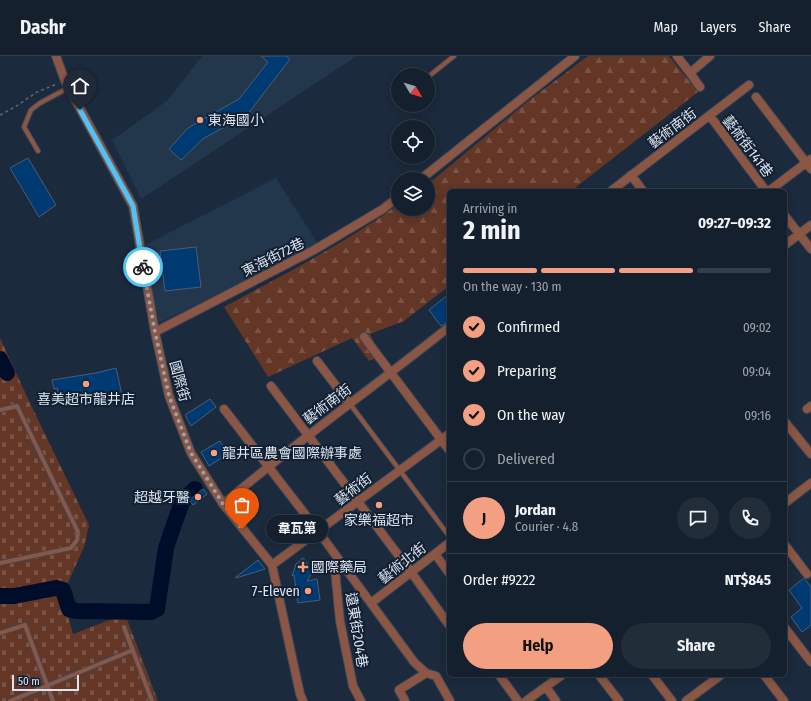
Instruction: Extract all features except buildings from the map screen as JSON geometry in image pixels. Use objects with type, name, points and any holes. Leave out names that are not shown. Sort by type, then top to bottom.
[{"type":"street","name":"國際街","points":[[56,56],[66,85],[133,206],[155,332],[169,396],[188,446],[223,504],[272,565],[300,694],[303,701]]},
{"type":"street","points":[[429,172],[575,56]]},
{"type":"street","points":[[677,56],[700,87]]},
{"type":"street","points":[[690,73],[710,56]]},
{"type":"street","name":"藝術南街","points":[[614,189],[749,85]]},
{"type":"street","points":[[756,97],[809,163],[770,189]]},
{"type":"street","name":"藝術街141巷","points":[[710,116],[765,189]]},
{"type":"street","points":[[632,175],[642,189]]},
{"type":"street","name":"東海街72巷","points":[[155,332],[314,250],[383,209],[391,203]]},
{"type":"street","points":[[787,219],[811,249]]},
{"type":"street","points":[[787,243],[811,225]]},
{"type":"street","name":"藝術南街","points":[[223,504],[268,466],[392,373],[447,329]]},
{"type":"street","points":[[364,337],[447,447]]},
{"type":"street","points":[[317,361],[350,404]]},
{"type":"street","points":[[271,386],[447,622]]},
{"type":"street","points":[[224,409],[318,532],[414,662],[426,673],[436,676],[450,701]]},
{"type":"street","points":[[787,425],[811,454]]},
{"type":"street","name":"藝術街","points":[[272,565],[447,436]]},
{"type":"street","points":[[787,501],[811,482]]},
{"type":"street","name":"藝術北街","points":[[371,604],[447,545]]},
{"type":"street","points":[[787,548],[807,574]]},
{"type":"street","points":[[435,554],[447,570]]},
{"type":"street","name":"遠東街204巷","points":[[341,563],[335,570],[340,621],[352,686],[361,701]]},
{"type":"street","points":[[787,631],[811,662]]},
{"type":"street","points":[[405,701],[399,690],[426,673]]},
{"type":"street","points":[[500,677],[518,701]]},
{"type":"street","points":[[526,701],[559,677]]},
{"type":"street","points":[[600,677],[618,701]]},
{"type":"street","points":[[654,677],[672,701]]},
{"type":"street","points":[[766,677],[784,701]]},
{"type":"street","points":[[686,701],[712,678]]},
{"type":"street","points":[[546,687],[556,701]]},
{"type":"lane","points":[[435,71],[454,56]]},
{"type":"lane","points":[[38,151],[24,127],[30,110],[66,85]]},
{"type":"lane","points":[[350,404],[447,533]]},
{"type":"lane","points":[[0,410],[17,406],[78,532],[77,540],[70,548],[0,563]]},
{"type":"lane","points":[[0,633],[25,625],[53,701]]},
{"type":"lane","points":[[124,627],[152,701]]},
{"type":"lane","points":[[10,701],[133,650]]},
{"type":"path","points":[[0,115],[15,107],[36,92],[66,85]]},
{"type":"shaded area","name":"東海國小","points":[[202,56],[357,56],[141,199],[112,140],[168,100]]},
{"type":"shaded area","points":[[276,178],[318,244],[159,323],[143,246]]},
{"type":"green space","points":[[588,56],[669,56],[698,92],[574,189],[447,189],[447,288],[404,321],[370,334],[381,356],[369,361],[352,338],[268,377],[224,307],[334,246],[391,210],[391,216],[435,216],[435,178],[528,101]]},
{"type":"green space","points":[[0,338],[89,525],[84,547],[62,596],[73,634],[125,614],[158,701],[0,701]]},
{"type":"waterway","points":[[0,359],[7,373]]},
{"type":"waterway","points":[[0,596],[14,596],[56,588],[63,590],[69,609],[76,611],[151,612],[157,609],[166,548],[182,502],[195,489]]},
{"type":"way so far","points":[[143,267],[169,396],[191,453],[223,504],[242,529]]},
{"type":"place","name":"東海國小","points":[[200,120]]},
{"type":"place","name":"喜美超市龍井店","points":[[86,384]]},
{"type":"place","name":"龍井區農會國際辦事處","points":[[214,453]]},
{"type":"place","name":"超越牙醫","points":[[198,497]]},
{"type":"place","name":"家樂福超市","points":[[379,505]]},
{"type":"place","name":"韋瓦第","points":[[242,529]]},
{"type":"place","name":"國際藥局","points":[[303,567]]},
{"type":"place","name":"7-Eleven","points":[[308,591]]},
{"type":"route","points":[[80,110],[133,206],[143,267]]}]
